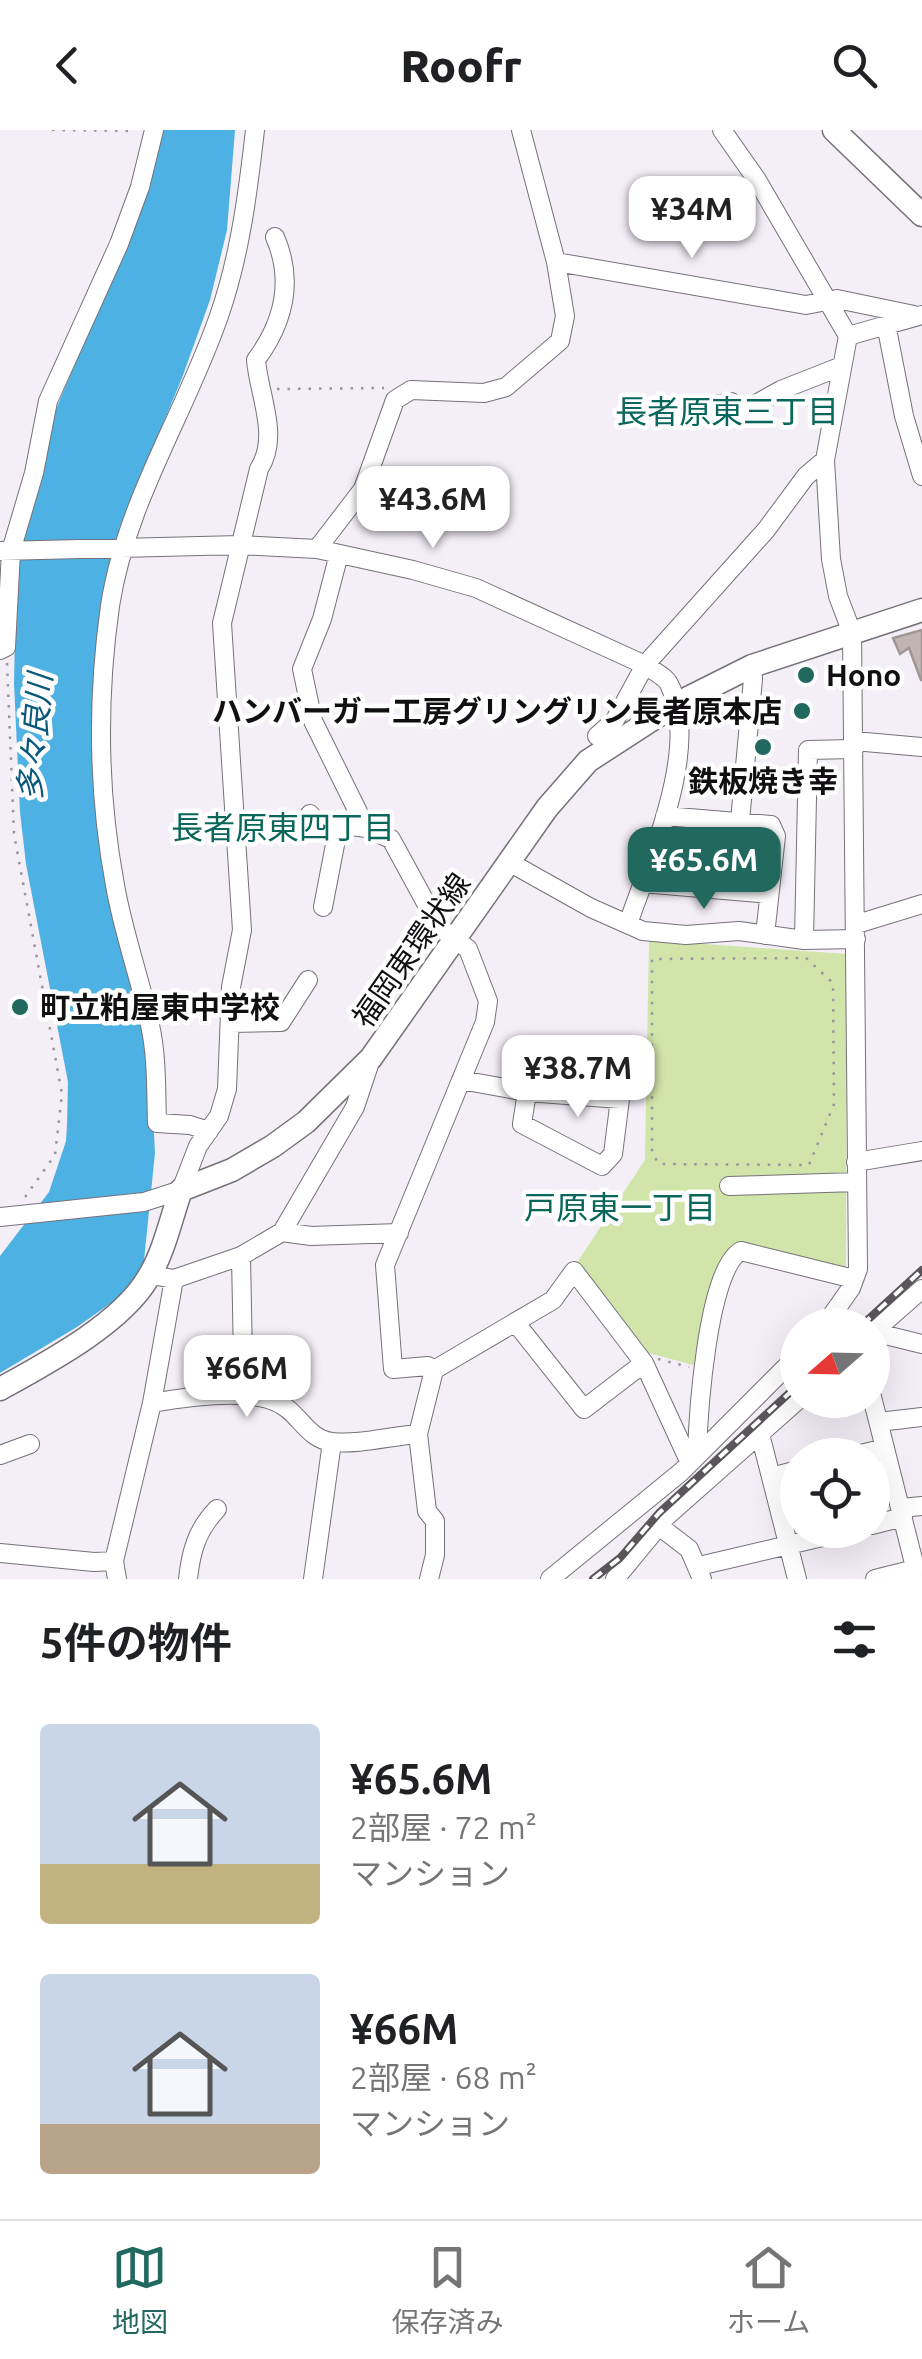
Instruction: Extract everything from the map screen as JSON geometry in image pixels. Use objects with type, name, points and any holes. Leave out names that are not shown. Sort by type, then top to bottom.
[{"type":"main road","points":[[834,130],[922,215]]},
{"type":"main road","name":"福岡東環状線","points":[[181,1190],[232,1170],[273,1146],[306,1122],[371,1058],[547,808],[588,761],[676,704],[752,666],[922,610]]},
{"type":"main road","points":[[0,1389],[110,1319],[162,1277],[181,1190]]},
{"type":"street","points":[[209,1131],[190,1125],[156,1123],[151,1028],[115,887],[102,768],[102,693],[111,601],[124,547],[144,487],[219,315],[246,205],[255,130]]},
{"type":"street","points":[[317,549],[363,489],[395,400],[410,390],[484,393],[506,387],[560,341],[566,316],[521,130]]},
{"type":"street","points":[[722,130],[757,180],[848,336],[825,460],[831,559],[838,596],[852,633],[857,932],[858,1268],[837,1308]]},
{"type":"street","points":[[3,649],[5,551],[34,473],[48,401],[119,244],[140,188],[154,131]]},
{"type":"street","points":[[6,1217],[156,1199],[181,1190],[198,1146],[219,1116],[227,1089],[231,987],[242,930],[222,624],[270,439],[256,360],[279,322],[284,299],[285,260],[275,237]]},
{"type":"street","points":[[556,262],[806,305],[838,300],[920,315]]},
{"type":"street","points":[[848,336],[920,315]]},
{"type":"street","points":[[886,324],[904,416],[922,476]]},
{"type":"street","points":[[709,406],[730,402],[744,410],[781,390],[842,366]]},
{"type":"street","points":[[598,736],[615,720],[645,666],[766,530],[806,476],[825,460]]},
{"type":"street","points":[[5,551],[240,545],[317,549],[476,588],[645,666],[668,680],[676,704],[676,786],[628,924]]},
{"type":"street","points":[[339,554],[322,619],[302,669],[312,722],[366,828]]},
{"type":"street","points":[[740,821],[752,666]]},
{"type":"street","points":[[804,940],[808,750],[854,745],[922,747]]},
{"type":"street","points":[[310,814],[315,821],[366,828],[392,839],[439,928],[468,948],[488,1009],[386,1265],[393,1369],[428,1366],[434,1370]]},
{"type":"street","points":[[665,816],[771,824],[776,836],[765,934]]},
{"type":"street","points":[[323,907],[339,824]]},
{"type":"street","points":[[509,862],[591,908],[643,930],[686,934],[739,931],[804,940],[857,932],[922,904]]},
{"type":"street","points":[[642,883],[769,894]]},
{"type":"street","points":[[230,1023],[281,1022],[308,980]]},
{"type":"street","points":[[0,1552],[94,1562],[116,1570],[152,1403],[162,1277],[241,1256],[282,1232],[356,1107],[371,1058]]},
{"type":"street","points":[[461,1080],[527,1092],[620,1099],[612,1154],[602,1166],[522,1124],[527,1092]]},
{"type":"street","points":[[856,1162],[922,1151]]},
{"type":"street","points":[[730,1186],[856,1182]]},
{"type":"street","points":[[282,1232],[311,1236],[399,1233]]},
{"type":"street","points":[[694,1460],[711,1320],[727,1263],[734,1254],[740,1251],[854,1280]]},
{"type":"street","points":[[241,1256],[249,1397]]},
{"type":"street","points":[[430,1579],[435,1522],[427,1511],[418,1434],[434,1370],[553,1300],[574,1271],[644,1362],[694,1460]]},
{"type":"street","points":[[890,1318],[922,1289]]},
{"type":"street","points":[[514,1322],[584,1410],[644,1362]]},
{"type":"street","points":[[890,1337],[922,1344]]},
{"type":"street","points":[[550,1579],[694,1460],[780,1373]]},
{"type":"street","points":[[152,1403],[194,1396],[249,1397],[276,1402],[312,1434],[332,1442],[418,1434]]},
{"type":"street","points":[[615,1579],[658,1526],[780,1416]]},
{"type":"street","points":[[879,1422],[922,1416]]},
{"type":"street","points":[[878,1418],[883,1438]]},
{"type":"street","points":[[760,1434],[780,1514]]},
{"type":"street","points":[[313,1579],[332,1442]]},
{"type":"street","points":[[0,1455],[30,1444]]},
{"type":"street","points":[[875,1579],[916,1574],[890,1464]]},
{"type":"street","points":[[770,1476],[780,1474]]},
{"type":"street","points":[[890,1518],[922,1506]]},
{"type":"street","points":[[188,1579],[191,1554],[202,1525],[217,1510]]},
{"type":"street","points":[[658,1526],[690,1548],[700,1572],[780,1547]]},
{"type":"street","points":[[789,1548],[795,1579]]},
{"type":"path","points":[[52,130],[154,131]]},
{"type":"path","points":[[263,389],[410,390]]},
{"type":"path","points":[[3,649],[14,834],[62,1094],[55,1155],[6,1217]]},
{"type":"path","points":[[806,958],[833,983],[834,1104],[809,1165],[659,1164],[652,1153],[652,959],[806,958]]},
{"type":"path","points":[[644,1362],[650,1357],[703,1370]]},
{"type":"green space","points":[[649,940],[847,954],[846,1273],[735,1246],[697,1366],[641,1351],[578,1261],[645,1160]]},
{"type":"water","name":"多々良川","points":[[154,130],[235,130],[227,230],[210,300],[120,527],[110,568],[93,712],[150,1060],[155,1153],[143,1270],[121,1296],[0,1373],[0,1256],[49,1192],[66,1141],[67,1125],[68,1082],[26,864],[20,812],[14,683],[16,589],[22,537],[54,414],[138,213]]},
{"type":"building","points":[[922,630],[921,680],[909,648],[900,654],[893,638]]},
{"type":"railway","points":[[881,1308],[922,1270]]},
{"type":"railway","points":[[593,1579],[620,1558],[659,1513],[780,1402]]},
{"type":"place","name":"Hono","points":[[806,675]]},
{"type":"place","name":"ハンバーガー工房グリングリン長者原本店","points":[[802,711]]},
{"type":"place","name":"鉄板焼き幸","points":[[763,747]]},
{"type":"place","name":"町立粕屋東中学校","points":[[20,1007]]},
{"type":"district","name":"長者原東三丁目","points":[[727,411]]},
{"type":"district","name":"長者原東四丁目","points":[[283,827]]},
{"type":"district","name":"戸原東一丁目","points":[[620,1207]]}]
